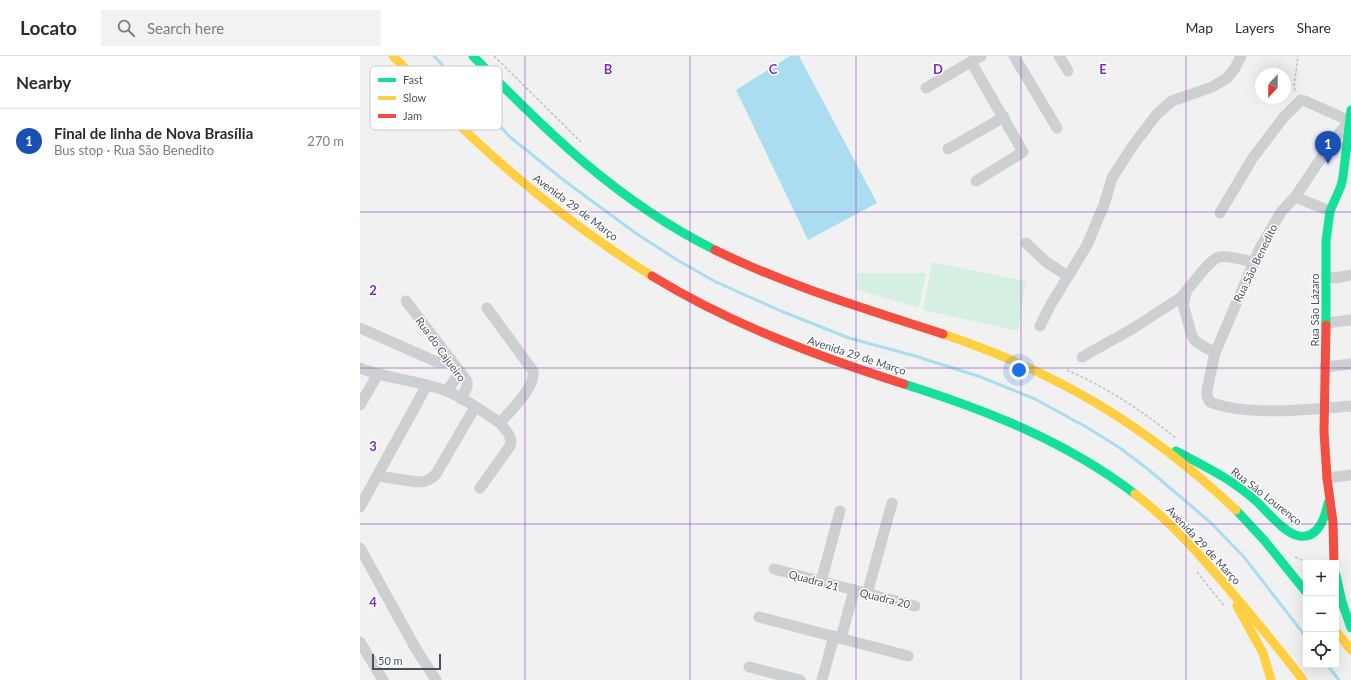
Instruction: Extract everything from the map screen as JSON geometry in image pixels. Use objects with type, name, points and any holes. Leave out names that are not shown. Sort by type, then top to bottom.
[{"type":"main road","name":"Avenida 29 de Março","points":[[393,56],[403,66]]},
{"type":"main road","points":[[473,56],[483,66]]},
{"type":"main road","points":[[502,85],[538,121],[593,171],[630,201],[693,239],[785,281],[814,292],[983,348],[1039,372],[1121,417],[1149,436],[1200,476],[1261,536],[1303,588]]},
{"type":"main road","name":"Rua São Lázaro","points":[[1324,408],[1326,241],[1330,211],[1341,186],[1347,178],[1348,126]]},
{"type":"main road","name":"Avenida 29 de Março","points":[[465,130],[516,176],[574,222],[636,266],[693,300],[762,334],[839,362],[952,399],[1011,422],[1056,444],[1117,481],[1154,510],[1195,550],[1221,579],[1303,680]]},
{"type":"main road","name":"Rua São Lourenço","points":[[1324,408],[1325,452],[1333,528],[1334,560]]},
{"type":"main road","name":"Rua São Lourenço","points":[[1149,436],[1224,477],[1250,496],[1287,530],[1299,536],[1310,534],[1321,524],[1330,494]]},
{"type":"main road","points":[[1299,536],[1323,545],[1333,560]]},
{"type":"main road","points":[[1221,579],[1264,653],[1271,680]]},
{"type":"main road","points":[[1339,594],[1344,613],[1351,628]]},
{"type":"main road","points":[[1337,632],[1351,650]]},
{"type":"street","points":[[926,88],[981,56]]},
{"type":"street","points":[[1014,56],[1057,128]]},
{"type":"street","points":[[1059,56],[1068,71]]},
{"type":"street","points":[[1040,326],[1050,306],[1087,245],[1104,205],[1112,178],[1132,147],[1157,114],[1172,101],[1212,88],[1222,81],[1235,68],[1241,56]]},
{"type":"street","points":[[971,62],[1023,152],[976,181]]},
{"type":"street","points":[[1220,213],[1252,159],[1283,118],[1301,100],[1348,126]]},
{"type":"street","points":[[948,149],[1004,117]]},
{"type":"street","name":"Rua São Benedito","points":[[1324,408],[1251,410],[1219,405],[1210,402],[1207,396],[1207,390],[1215,353],[1253,262],[1275,221],[1295,197],[1348,126]]},
{"type":"street","points":[[1295,197],[1330,211]]},
{"type":"street","points":[[1026,243],[1046,262],[1068,276]]},
{"type":"street","points":[[1082,358],[1163,310],[1186,293],[1209,264],[1218,257],[1253,262]]},
{"type":"street","points":[[1326,277],[1336,278],[1351,275]]},
{"type":"street","points":[[1186,293],[1183,304],[1192,336],[1196,342],[1215,353]]},
{"type":"street","name":"Rua do Cajueiro","points":[[406,301],[467,381],[467,387],[461,399]]},
{"type":"street","points":[[487,308],[533,371],[534,376],[529,388],[500,424]]},
{"type":"street","points":[[1326,323],[1351,320]]},
{"type":"street","points":[[360,328],[438,362],[444,362],[451,359]]},
{"type":"street","points":[[1325,367],[1351,364]]},
{"type":"street","points":[[360,368],[378,374],[447,391],[475,407],[500,424],[510,436],[510,446],[480,488]]},
{"type":"street","points":[[447,391],[460,372]]},
{"type":"street","points":[[360,405],[378,374]]},
{"type":"street","points":[[360,507],[427,385]]},
{"type":"street","points":[[1324,408],[1351,406]]},
{"type":"street","points":[[378,476],[417,482],[429,480],[436,474],[475,407]]},
{"type":"street","points":[[1327,478],[1351,475]]},
{"type":"street","points":[[867,594],[892,504]]},
{"type":"street","points":[[821,582],[840,511]]},
{"type":"street","points":[[360,548],[416,649],[436,680]]},
{"type":"street","name":"Quadra 21","points":[[774,569],[854,590]]},
{"type":"street","points":[[822,680],[854,590]]},
{"type":"street","name":"Quadra 20","points":[[854,590],[915,606]]},
{"type":"street","points":[[759,617],[908,656]]},
{"type":"street","points":[[360,642],[383,680]]},
{"type":"street","points":[[749,667],[800,680]]},
{"type":"path","points":[[1298,56],[1294,86],[1298,103]]},
{"type":"green space","points":[[932,262],[1026,281],[1018,331],[923,310]]},
{"type":"green space","points":[[858,273],[926,273],[919,308],[855,289]]},
{"type":"water","points":[[790,56],[799,56],[877,203],[808,240],[736,90]]},
{"type":"waterway","points":[[434,56],[443,66]]},
{"type":"waterway","points":[[502,128],[510,137],[566,182],[637,234],[679,261],[716,282],[781,311],[849,338],[915,356],[981,377],[1035,399],[1088,428],[1120,448],[1149,470],[1210,522],[1244,557],[1303,633]]},
{"type":"waterway","points":[[1329,668],[1339,680]]},
{"type":"traffic: fast","points":[[473,56],[483,66]]},
{"type":"traffic: fast","points":[[502,85],[585,164],[646,210],[715,250]]},
{"type":"traffic: fast","points":[[1326,325],[1326,241],[1330,211],[1341,186],[1343,177],[1351,110]]},
{"type":"traffic: fast","points":[[904,384],[995,416],[1024,429],[1081,458],[1109,475],[1135,494]]},
{"type":"traffic: fast","points":[[1176,451],[1218,473],[1237,486],[1256,501],[1282,527],[1299,536],[1306,536],[1316,531],[1323,521],[1328,503]]},
{"type":"traffic: fast","points":[[1236,510],[1264,540],[1303,588]]},
{"type":"traffic: fast","points":[[1339,588],[1351,628]]},
{"type":"traffic: slow","points":[[393,56],[402,66]]},
{"type":"traffic: slow","points":[[464,130],[517,178],[561,213],[652,276]]},
{"type":"traffic: slow","points":[[943,334],[985,349],[1025,366],[1100,405],[1169,453],[1203,480],[1236,510]]},
{"type":"traffic: slow","points":[[1135,494],[1164,518],[1203,559],[1303,680]]},
{"type":"traffic: slow","points":[[1237,606],[1263,653],[1271,680]]},
{"type":"traffic: slow","points":[[1337,632],[1351,650]]},
{"type":"traffic: jam","points":[[715,250],[799,286],[943,334]]},
{"type":"traffic: jam","points":[[652,276],[712,309],[775,338],[904,384]]},
{"type":"traffic: jam","points":[[1326,325],[1324,432],[1327,478],[1333,522],[1334,560]]},
{"type":"place","name":"Final de linha de Nova Brasília","points":[[1328,164]]}]
